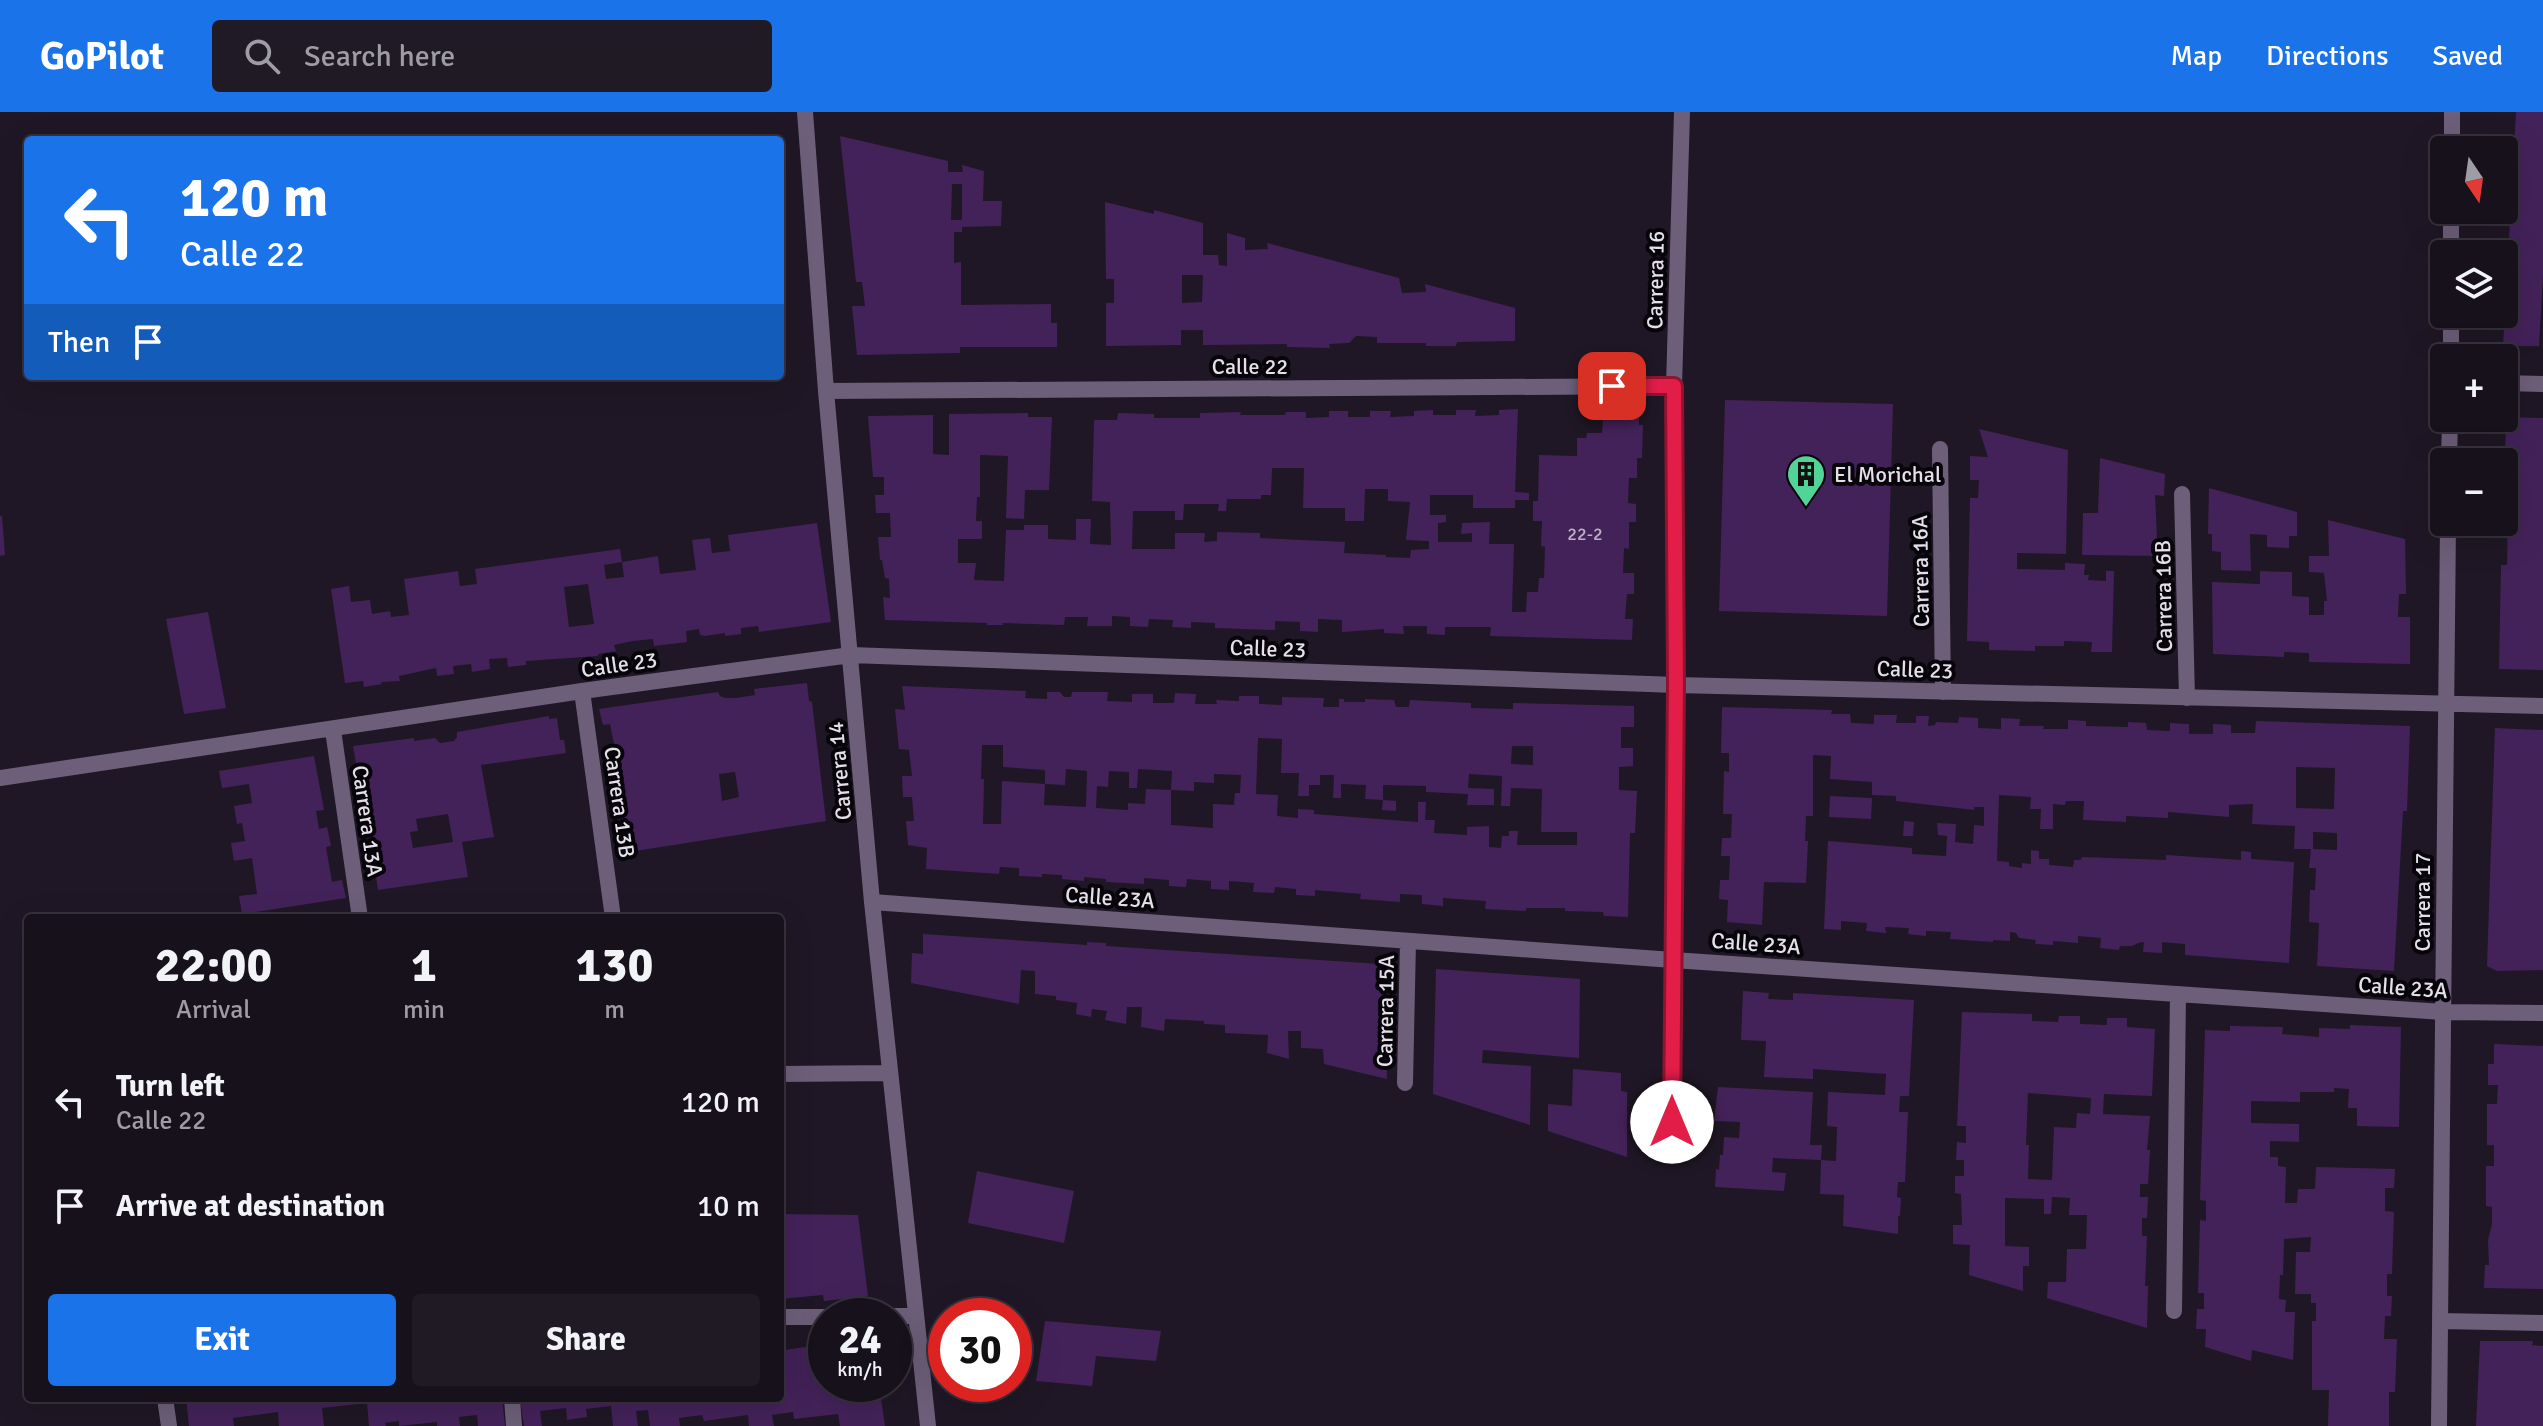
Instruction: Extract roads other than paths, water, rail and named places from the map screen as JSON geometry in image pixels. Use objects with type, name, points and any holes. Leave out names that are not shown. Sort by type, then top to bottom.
[{"type":"street","name":"Carrera 14","points":[[805,112],[826,391],[872,902],[928,1426]]},
{"type":"street","name":"Carrera 16","points":[[1672,1122],[1676,685],[1674,386],[1682,112]]},
{"type":"street","points":[[2452,112],[2452,136]]},
{"type":"street","points":[[2518,383],[2543,384]]},
{"type":"street","name":"Calle 22","points":[[826,391],[1674,386]]},
{"type":"street","name":"Carrera 16A","points":[[1940,449],[1943,692]]},
{"type":"street","name":"Carrera 16B","points":[[2182,494],[2187,698]]},
{"type":"street","name":"Carrera 17","points":[[2439,1426],[2448,536]]},
{"type":"street","name":"Calle 23","points":[[0,778],[582,691],[851,655],[1676,685],[2543,706]]},
{"type":"street","name":"Carrera 13B","points":[[582,691],[612,914]]},
{"type":"street","name":"Carrera 13A","points":[[333,730],[359,914]]},
{"type":"street","name":"Calle 23A","points":[[872,902],[2443,1012],[2543,1013]]},
{"type":"street","name":"Carrera 15A","points":[[1405,1083],[1408,941]]},
{"type":"street","points":[[2174,1311],[2178,994]]},
{"type":"street","points":[[784,1074],[889,1073]]},
{"type":"street","points":[[784,1317],[808,1317]]},
{"type":"street","points":[[2441,1321],[2543,1323]]},
{"type":"street","points":[[166,1402],[169,1426]]},
{"type":"street","points":[[512,1402],[514,1426]]},
{"type":"place","name":"El Morichal","points":[[1806,508]]}]
